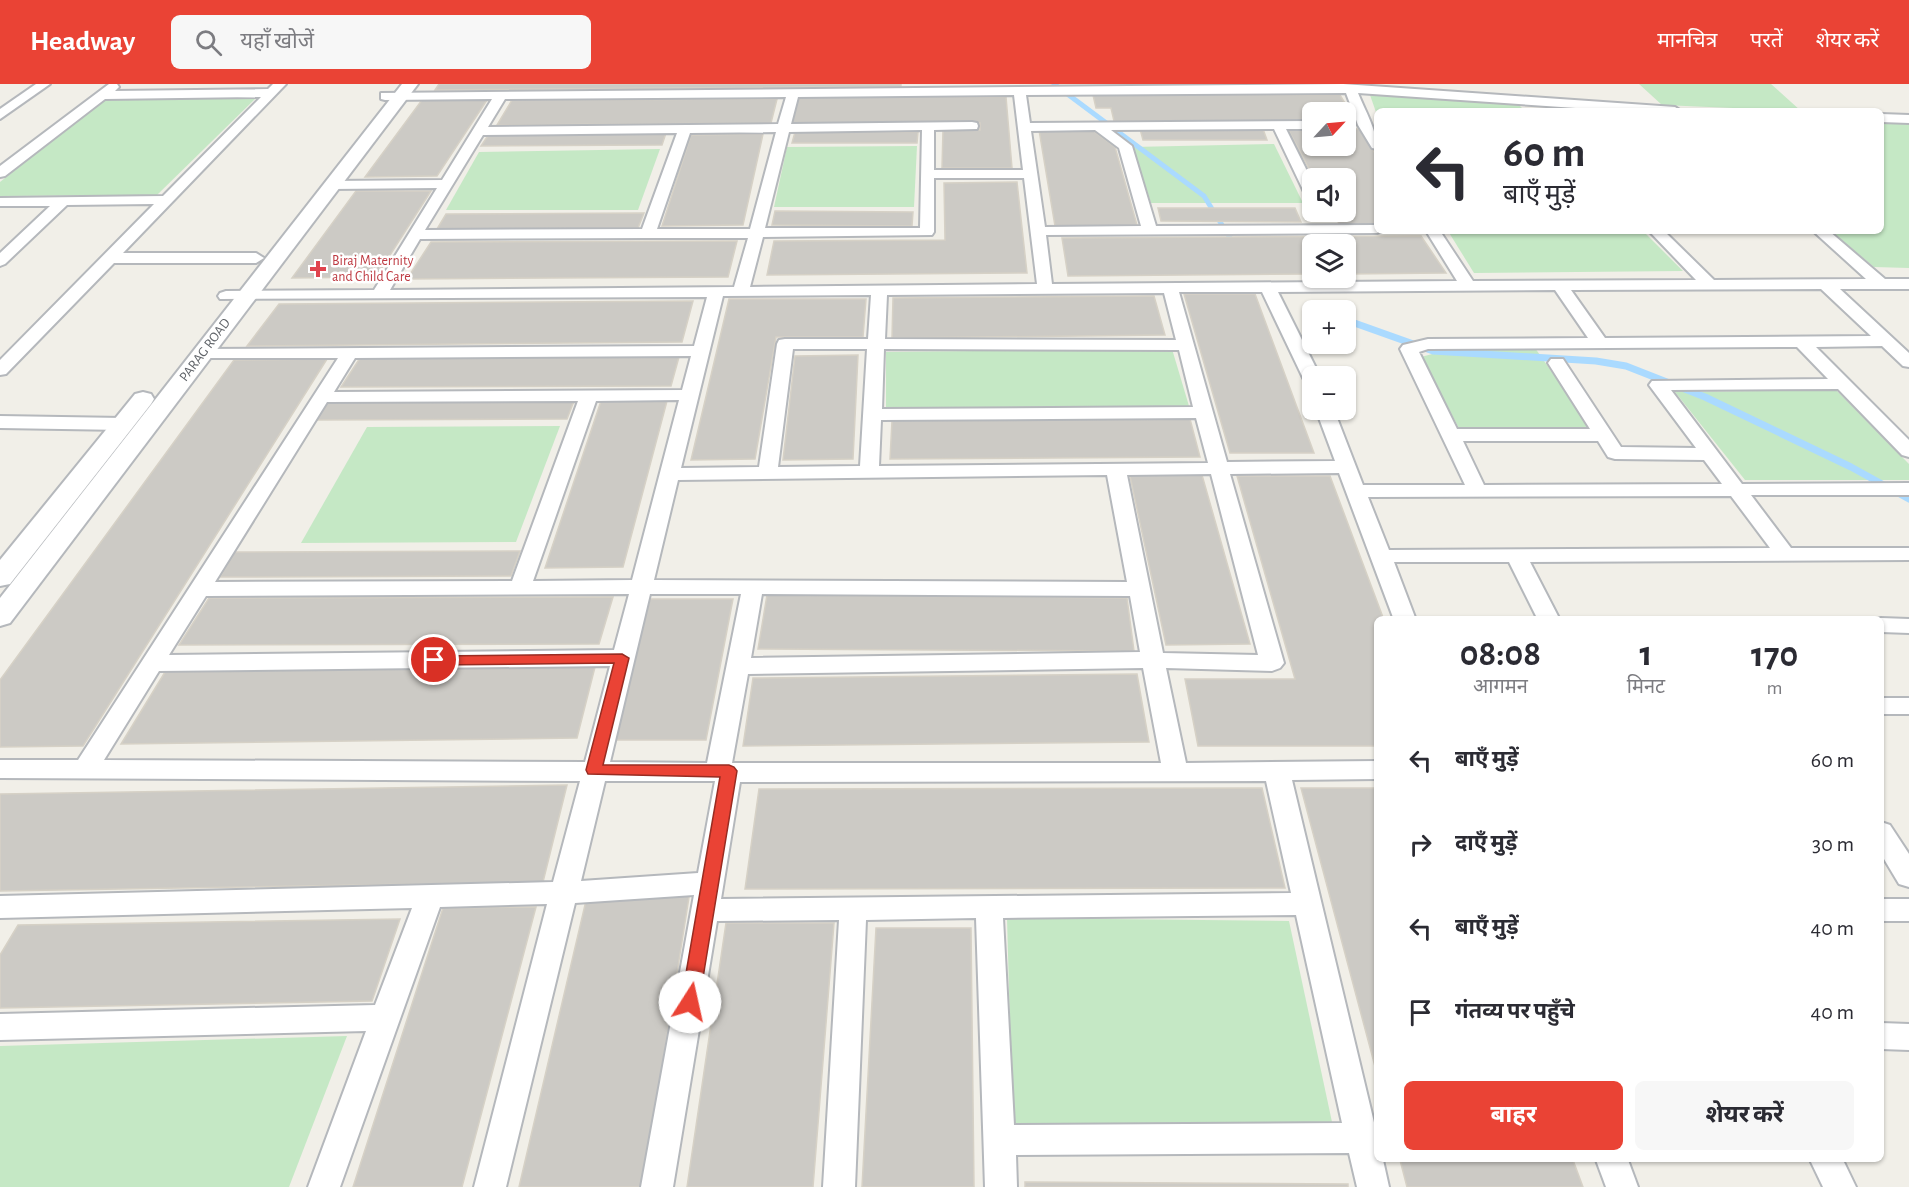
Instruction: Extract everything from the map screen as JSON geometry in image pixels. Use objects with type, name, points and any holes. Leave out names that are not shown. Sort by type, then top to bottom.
[{"type":"street","points":[[0,115],[44,84]]},
{"type":"street","points":[[0,173],[117,84]]},
{"type":"street","points":[[1350,87],[1364,125],[1374,140]]},
{"type":"street","points":[[397,90],[501,95],[793,93],[911,88],[1020,92],[1072,89],[1350,87],[1630,108]]},
{"type":"street","points":[[102,95],[276,89]]},
{"type":"street","points":[[3,364],[276,89]]},
{"type":"street","name":"PARAG ROAD","points":[[0,578],[123,424],[332,185],[397,90]]},
{"type":"street","name":"PARAG ROAD","points":[[0,617],[202,353],[256,258],[397,90]]},
{"type":"street","points":[[1020,92],[1045,288]]},
{"type":"street","points":[[741,291],[793,93]]},
{"type":"street","points":[[379,294],[501,95]]},
{"type":"street","points":[[1526,101],[1533,108]]},
{"type":"street","points":[[1884,118],[1909,119]]},
{"type":"street","points":[[1278,125],[1302,174]]},
{"type":"street","points":[[1025,127],[1302,125]]},
{"type":"street","points":[[1356,125],[1364,125]]},
{"type":"street","points":[[416,235],[927,232],[928,126]]},
{"type":"street","points":[[479,131],[972,126]]},
{"type":"street","points":[[1100,126],[1125,146],[1150,231]]},
{"type":"street","points":[[648,234],[684,130]]},
{"type":"street","points":[[928,174],[1031,174]]},
{"type":"street","points":[[332,185],[447,184]]},
{"type":"street","points":[[0,202],[166,200]]},
{"type":"street","points":[[0,261],[63,201]]},
{"type":"street","points":[[1326,222],[1330,230]]},
{"type":"street","points":[[1038,231],[1374,229]]},
{"type":"street","points":[[1435,234],[1468,285]]},
{"type":"street","points":[[1659,234],[1710,285]]},
{"type":"street","points":[[1823,234],[1882,285]]},
{"type":"street","points":[[0,244],[19,244]]},
{"type":"street","points":[[110,258],[256,258]]},
{"type":"street","points":[[236,296],[1468,285],[1908,285]]},
{"type":"street","points":[[1559,285],[1600,343]]},
{"type":"street","points":[[1826,285],[1909,362]]},
{"type":"street","points":[[738,666],[1153,660],[1272,663],[1170,287]]},
{"type":"street","points":[[1268,287],[1306,366]]},
{"type":"street","points":[[869,472],[879,290]]},
{"type":"street","points":[[490,1187],[716,291]]},
{"type":"street","points":[[1801,341],[1909,451]]},
{"type":"street","points":[[1477,490],[1409,349],[1428,344],[1886,341]]},
{"type":"street","points":[[768,473],[785,344],[1186,345]]},
{"type":"street","points":[[202,353],[701,351]]},
{"type":"street","points":[[85,769],[350,352]]},
{"type":"street","points":[[1557,363],[1615,453],[1710,454]]},
{"type":"street","points":[[1785,554],[1658,385],[1843,384]]},
{"type":"street","points":[[520,587],[589,395]]},
{"type":"street","points":[[322,397],[689,395]]},
{"type":"street","points":[[872,415],[1204,412]]},
{"type":"street","points":[[1329,420],[1404,616]]},
{"type":"street","points":[[0,422],[123,424]]},
{"type":"street","points":[[1452,435],[1604,435]]},
{"type":"street","points":[[669,474],[1346,466]]},
{"type":"street","points":[[1116,469],[1175,774]]},
{"type":"street","points":[[1356,491],[1908,489]]},
{"type":"street","points":[[1381,556],[1909,554]]},
{"type":"street","points":[[1516,556],[1547,616]]},
{"type":"street","points":[[200,589],[753,587],[1139,590]]},
{"type":"street","points":[[657,1187],[708,897],[738,666],[753,587]]},
{"type":"street","points":[[1884,625],[1909,626]]},
{"type":"street","points":[[152,663],[622,658]]},
{"type":"street","points":[[1884,706],[1909,706]]},
{"type":"street","points":[[0,770],[594,770],[1175,774],[1374,770]]},
{"type":"street","points":[[1277,772],[1373,1187]]},
{"type":"street","points":[[1884,837],[1909,876]]},
{"type":"street","points":[[0,907],[563,893],[708,897],[853,909],[1308,904]]},
{"type":"street","points":[[324,1187],[430,896]]},
{"type":"street","points":[[989,908],[1001,1187]]},
{"type":"street","points":[[839,1187],[853,909]]},
{"type":"street","points":[[1884,910],[1909,910]]},
{"type":"street","points":[[0,1026],[386,1018]]},
{"type":"street","points":[[1884,1036],[1909,1037]]},
{"type":"street","points":[[1000,1140],[1362,1138]]},
{"type":"street","points":[[1613,1162],[1622,1187]]},
{"type":"street","points":[[1827,1162],[1840,1187]]},
{"type":"green space","points":[[1639,84],[1771,84],[1798,108],[1732,108],[1662,105]]},
{"type":"green space","points":[[1370,95],[1519,105],[1522,108],[1375,108]]},
{"type":"green space","points":[[257,97],[157,195],[0,196],[0,182],[105,98]]},
{"type":"green space","points":[[1884,123],[1909,123],[1909,268],[1874,267],[1835,234],[1884,234]]},
{"type":"green space","points":[[1274,144],[1302,203],[1151,203],[1132,147]]},
{"type":"green space","points":[[917,146],[914,207],[774,207],[787,147]]},
{"type":"green space","points":[[660,149],[638,210],[446,210],[479,152]]},
{"type":"green space","points":[[1450,234],[1646,234],[1683,271],[1474,273]]},
{"type":"green space","points":[[1455,348],[1535,348],[1594,432],[1461,432],[1421,357]]},
{"type":"green space","points":[[1172,349],[1189,406],[886,410],[886,352]]},
{"type":"green space","points":[[1836,390],[1909,464],[1909,480],[1745,480],[1675,392]]},
{"type":"green space","points":[[560,426],[516,542],[301,543],[367,427]]},
{"type":"green space","points":[[1007,918],[1289,921],[1335,1136],[1013,1133]]},
{"type":"green space","points":[[347,1036],[289,1187],[0,1187],[0,1046]]},
{"type":"building","points":[[439,84],[901,84],[901,86],[435,90]]},
{"type":"building","points":[[1093,95],[1340,95],[1344,102],[1302,102],[1302,121],[1114,121],[1111,108],[1096,108]]},
{"type":"building","points":[[798,97],[1006,97],[1012,168],[942,168],[943,130],[980,130],[980,123],[792,123]]},
{"type":"building","points":[[777,99],[771,123],[497,125],[512,100]]},
{"type":"building","points":[[422,100],[487,100],[437,176],[365,177]]},
{"type":"building","points":[[1140,129],[1263,129],[1267,140],[1143,140]]},
{"type":"building","points":[[1288,129],[1302,129],[1302,155]]},
{"type":"building","points":[[1356,129],[1359,129],[1374,152],[1374,225],[1340,225],[1338,222],[1356,222],[1356,168],[1309,168],[1302,156],[1356,156]]},
{"type":"building","points":[[1039,130],[1092,130],[1115,147],[1137,225],[1055,226]]},
{"type":"building","points":[[795,132],[918,132],[917,143],[792,143]]},
{"type":"building","points":[[666,133],[662,145],[481,146],[489,134]]},
{"type":"building","points":[[763,134],[743,225],[662,226],[691,135]]},
{"type":"building","points":[[1017,182],[1027,273],[767,275],[774,241],[945,240],[944,183]]},
{"type":"building","points":[[356,191],[431,191],[376,277],[292,278]]},
{"type":"building","points":[[1158,208],[1295,208],[1301,222],[1161,221]]},
{"type":"building","points":[[775,211],[913,212],[912,226],[772,225]]},
{"type":"building","points":[[644,213],[638,228],[437,229],[446,214]]},
{"type":"building","points":[[1356,236],[1421,236],[1446,273],[1356,274]]},
{"type":"building","points":[[1302,237],[1302,274],[1068,276],[1062,238]]},
{"type":"building","points":[[737,241],[728,277],[407,279],[431,242]]},
{"type":"building","points":[[1184,294],[1255,294],[1314,453],[1230,453]]},
{"type":"building","points":[[1154,296],[1165,335],[892,338],[893,298]]},
{"type":"building","points":[[729,299],[866,299],[863,337],[776,337],[755,459],[691,460]]},
{"type":"building","points":[[693,301],[682,342],[247,346],[279,304]]},
{"type":"building","points":[[858,355],[853,459],[783,460],[795,356]]},
{"type":"building","points":[[679,357],[671,386],[341,387],[360,358]]},
{"type":"building","points":[[327,359],[83,746],[0,747],[0,680],[234,360]]},
{"type":"building","points":[[574,401],[567,419],[316,420],[328,402]]},
{"type":"building","points":[[601,401],[667,401],[623,567],[545,568]]},
{"type":"building","points":[[1190,419],[1200,457],[890,459],[892,421]]},
{"type":"building","points":[[1202,475],[1250,644],[1166,645],[1130,476]]},
{"type":"building","points":[[1237,476],[1330,476],[1382,616],[1374,616],[1374,746],[1198,746],[1185,679],[1295,679]]},
{"type":"building","points":[[520,551],[511,576],[220,577],[235,552]]},
{"type":"building","points":[[767,595],[1127,598],[1134,651],[758,649]]},
{"type":"building","points":[[613,597],[599,644],[179,645],[209,598]]},
{"type":"building","points":[[650,599],[733,599],[706,740],[613,740]]},
{"type":"building","points":[[595,667],[577,738],[121,744],[165,672]]},
{"type":"building","points":[[1137,674],[1149,742],[743,746],[753,678]]},
{"type":"building","points":[[567,785],[543,882],[0,891],[0,794]]},
{"type":"building","points":[[1262,788],[1285,888],[745,889],[759,789]]},
{"type":"building","points":[[1301,788],[1374,788],[1374,1063]]},
{"type":"building","points":[[690,891],[643,1187],[519,1187],[588,892]]},
{"type":"building","points":[[536,907],[462,1187],[353,1187],[443,908]]},
{"type":"building","points":[[400,919],[372,1001],[0,1008],[0,955],[18,925]]},
{"type":"building","points":[[726,923],[834,923],[813,1187],[687,1187]]},
{"type":"building","points":[[876,928],[971,928],[974,1187],[862,1187]]},
{"type":"building","points":[[1401,1162],[1574,1162],[1583,1187],[1407,1187]]},
{"type":"building","points":[[1025,1182],[1348,1184],[1348,1187],[1025,1187]]},
{"type":"waterway","points":[[1054,84],[1204,196],[1235,246]]},
{"type":"waterway","points":[[1356,324],[1433,351],[1596,361],[1626,366],[1705,397],[1851,467],[1909,499]]},
{"type":"place","name":"Biraj Maternity and Child Care","points":[[318,269]]},
{"type":"route","points":[[434,660],[622,658],[594,770],[729,771],[690,1002]]}]
